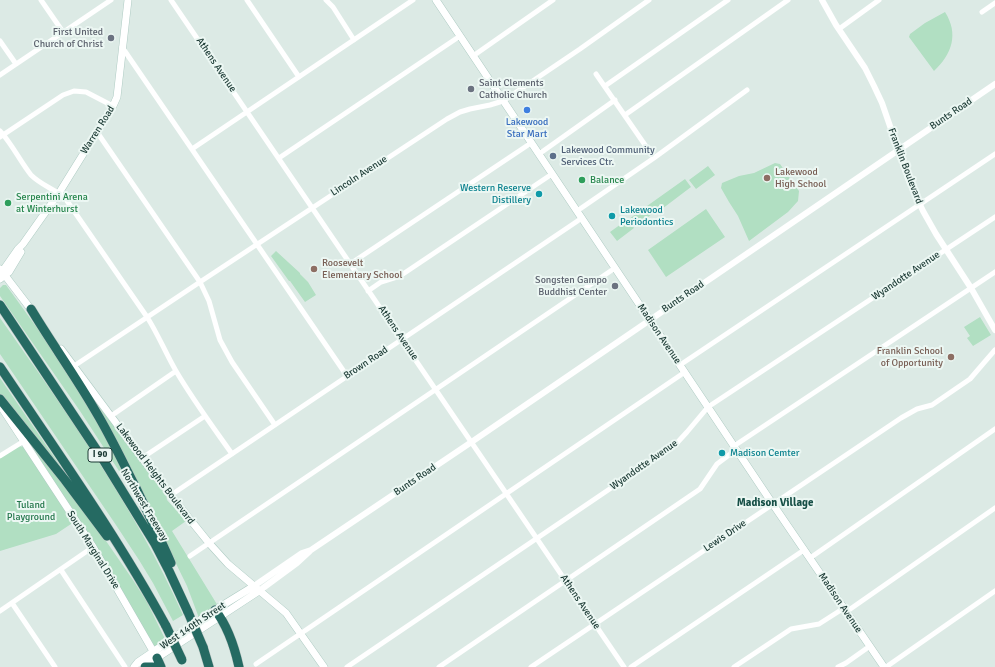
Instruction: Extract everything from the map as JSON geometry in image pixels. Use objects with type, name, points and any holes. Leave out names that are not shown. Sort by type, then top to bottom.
[{"type":"highway","name":"Northwest Freeway","points":[[0,305],[106,465],[155,544],[169,570],[188,612],[209,667]]},
{"type":"highway","points":[[30,309],[97,413],[125,466],[171,563],[188,612]]},
{"type":"highway","points":[[0,367],[127,558],[166,626],[183,664]]},
{"type":"highway","points":[[0,399],[65,480],[114,546],[127,558]]},
{"type":"highway","points":[[218,613],[231,640],[239,667]]},
{"type":"highway","points":[[156,655],[161,667]]},
{"type":"highway","points":[[144,667],[152,667]]},
{"type":"main road","name":"Madison Avenue","points":[[436,0],[735,448],[885,667]]},
{"type":"main road","name":"Warren Road","points":[[2,277],[4,268],[23,244],[58,193],[113,106],[117,97],[127,1]]},
{"type":"main road","name":"Lakewood Heights Boulevard","points":[[0,269],[2,277],[30,309],[142,458],[209,543],[228,564],[286,613],[324,667]]},
{"type":"main road","name":"South Marginal Drive","points":[[0,405],[93,547],[156,655]]},
{"type":"main road","name":"West 140th Street","points":[[144,667],[156,655],[256,588]]},
{"type":"main road","name":"West 140th Street","points":[[134,667],[138,662],[156,655]]},
{"type":"street","points":[[41,0],[63,32]]},
{"type":"street","name":"Athens Avenue","points":[[171,0],[624,667]]},
{"type":"street","points":[[247,0],[299,77]]},
{"type":"street","points":[[326,0],[333,7],[354,40]]},
{"type":"street","points":[[192,149],[413,0]]},
{"type":"street","points":[[473,56],[553,0]]},
{"type":"street","name":"Lincoln Avenue","points":[[74,366],[256,244],[447,119],[460,112],[503,101],[650,0]]},
{"type":"street","points":[[605,86],[728,0]]},
{"type":"street","points":[[625,115],[788,0]]},
{"type":"street","name":"Franklin Boulevard","points":[[822,0],[865,68],[874,86],[882,103],[909,181],[919,204],[995,330]]},
{"type":"street","points":[[839,28],[879,0]]},
{"type":"street","points":[[0,75],[108,1]]},
{"type":"street","points":[[982,12],[995,3]]},
{"type":"street","points":[[279,158],[460,36]]},
{"type":"street","points":[[0,41],[16,64]]},
{"type":"street","points":[[122,47],[347,376]]},
{"type":"street","points":[[596,74],[654,158]]},
{"type":"street","name":"Bunts Road","points":[[256,588],[302,553],[311,550],[471,442],[995,84]]},
{"type":"street","points":[[113,106],[86,92],[74,90],[63,95],[1,134],[38,182],[64,198],[147,317],[176,371],[232,454]]},
{"type":"street","points":[[577,211],[654,158],[747,90]]},
{"type":"street","points":[[539,154],[615,100]]},
{"type":"street","points":[[97,132],[200,282],[209,301],[220,340],[232,362],[275,425]]},
{"type":"street","points":[[350,264],[531,143]]},
{"type":"street","points":[[680,365],[995,154]]},
{"type":"street","points":[[368,290],[381,282],[400,276],[552,174]]},
{"type":"street","name":"Wyandotte Avenue","points":[[347,667],[676,444],[708,407],[995,217]]},
{"type":"street","name":"Brown Road","points":[[171,495],[582,218]]},
{"type":"street","points":[[190,556],[615,268]]},
{"type":"street","points":[[439,667],[700,489],[718,464],[735,448],[995,272]]},
{"type":"street","name":"Lewis Drive","points":[[531,667],[901,418],[917,409],[932,405],[970,379],[995,350]]},
{"type":"street","points":[[111,416],[176,371]]},
{"type":"street","points":[[256,664],[685,372]]},
{"type":"street","points":[[142,458],[206,416]]},
{"type":"street","points":[[810,558],[995,429]]},
{"type":"street","points":[[0,456],[24,441]]},
{"type":"street","points":[[734,667],[791,629],[819,624],[845,610],[995,508]]},
{"type":"street","points":[[0,611],[93,547]]},
{"type":"street","points":[[631,667],[804,550]]},
{"type":"street","points":[[61,570],[125,667]]},
{"type":"street","points":[[885,667],[995,591]]},
{"type":"street","points":[[12,603],[55,667]]},
{"type":"street","points":[[838,667],[870,646]]},
{"type":"green space","points":[[945,12],[952,28],[952,43],[945,58],[934,71],[909,37],[910,34],[925,23]]},
{"type":"green space","points":[[775,163],[780,164],[799,191],[798,201],[788,212],[749,241],[738,216],[721,188],[722,183],[739,176],[754,173]]},
{"type":"green space","points":[[708,166],[715,175],[696,189],[689,180]]},
{"type":"green space","points":[[685,179],[691,187],[654,215],[647,206]]},
{"type":"green space","points":[[647,206],[652,214],[635,227],[629,219]]},
{"type":"green space","points":[[706,209],[725,237],[666,277],[648,250]]},
{"type":"green space","points":[[628,219],[634,228],[617,241],[610,232]]},
{"type":"green space","points":[[276,251],[300,273],[316,295],[305,302],[271,256]]},
{"type":"green space","points":[[3,285],[6,285],[40,332],[105,433],[135,494],[80,411],[0,296],[0,288]]},
{"type":"green space","points":[[980,317],[991,335],[973,346],[967,338],[970,336],[964,327]]},
{"type":"green space","points":[[0,318],[99,462],[144,537],[183,615],[173,621],[139,560],[0,354]]},
{"type":"green space","points":[[0,378],[68,477],[0,395]]},
{"type":"green space","points":[[84,385],[166,494],[167,500],[186,521],[172,531],[218,606],[199,618],[187,586],[163,537]]},
{"type":"green space","points":[[17,427],[80,505],[147,602],[165,639],[154,647]]},
{"type":"green space","name":"Tuland Playground","points":[[19,446],[24,447],[74,522],[56,534],[0,551],[0,458]]},
{"type":"place","name":"First United Church of Christ","points":[[111,38]]},
{"type":"place","name":"Saint Clements Catholic Church","points":[[471,89]]},
{"type":"place","name":"Lakewood Star Mart","points":[[527,110]]},
{"type":"place","name":"Lakewood Community Services Ctr.","points":[[553,156]]},
{"type":"place","name":"Lakewood High School","points":[[767,178]]},
{"type":"place","name":"Balance","points":[[582,180]]},
{"type":"place","name":"Western Reserve Distillery","points":[[539,194]]},
{"type":"place","name":"Serpentini Arena at Winterhurst","points":[[8,203]]},
{"type":"place","name":"Lakewood Periodontics","points":[[612,216]]},
{"type":"place","name":"Roosevelt Elementary School","points":[[314,269]]},
{"type":"place","name":"Songsten Gampo Buddhist Center","points":[[615,286]]},
{"type":"place","name":"Franklin School of Opportunity","points":[[951,357]]},
{"type":"place","name":"Madison Cemter","points":[[722,453]]},
{"type":"district","name":"Madison Village","points":[[775,503]]}]
